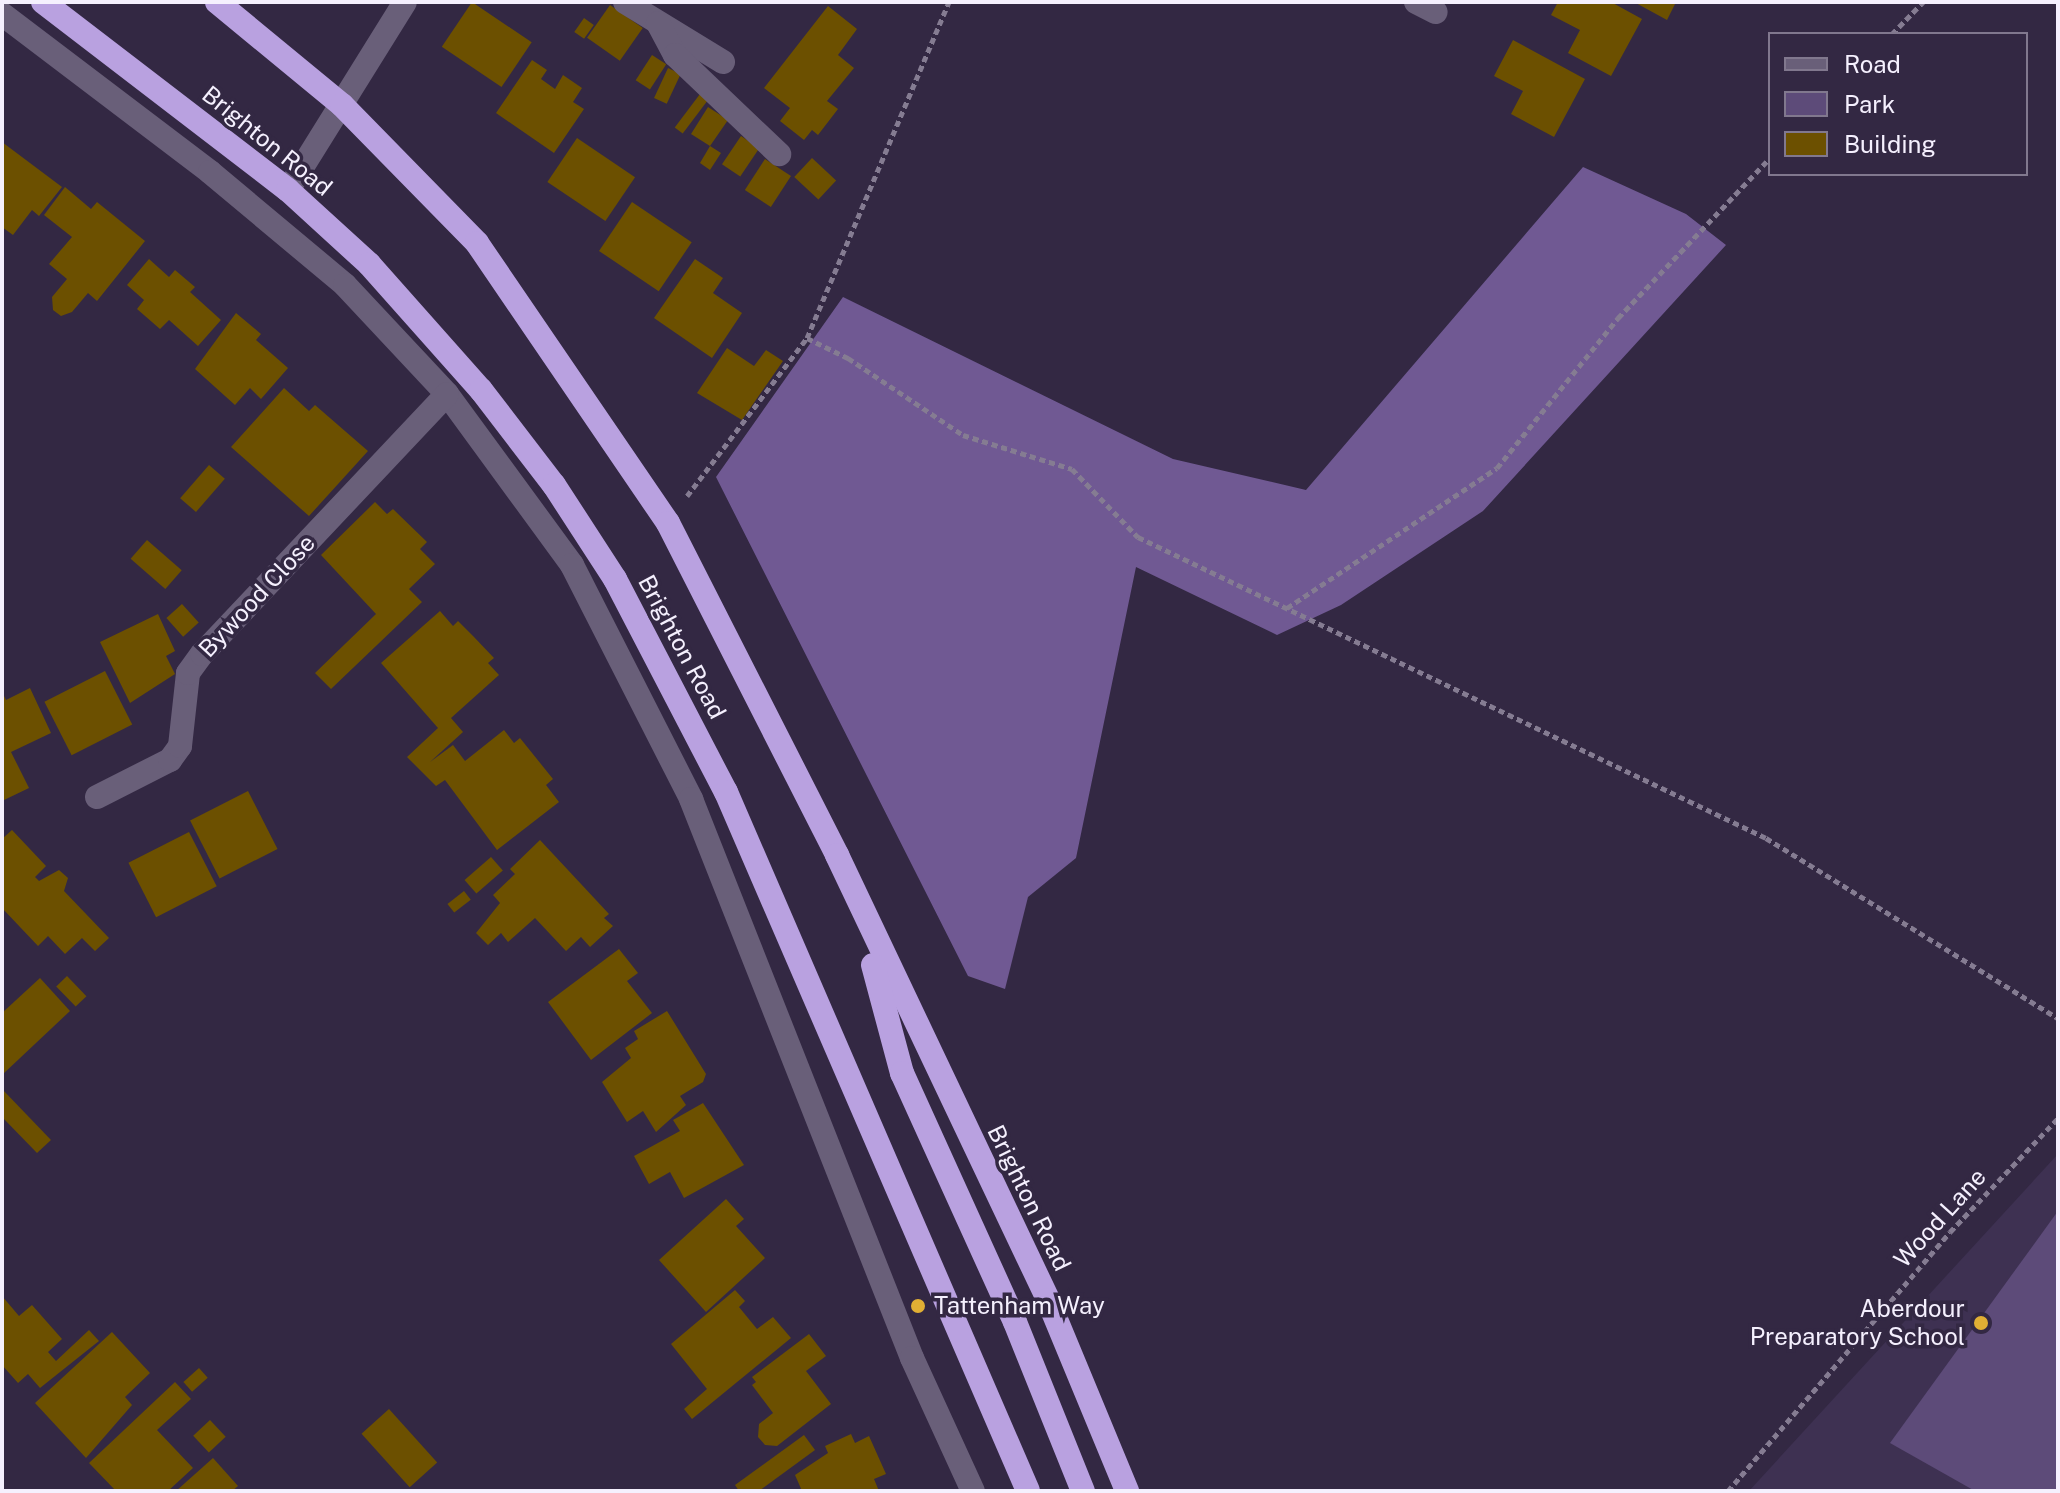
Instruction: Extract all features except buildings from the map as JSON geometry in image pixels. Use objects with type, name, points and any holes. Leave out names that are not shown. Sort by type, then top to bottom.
[{"type":"highway","name":"Brighton Road","points":[[43,2],[288,190],[369,264],[481,390],[615,579],[726,792],[1028,1491]]},
{"type":"highway","name":"Brighton Road","points":[[217,2],[342,105],[477,243],[668,523],[837,855],[860,912],[1048,1300],[1127,1491]]},
{"type":"highway","points":[[860,912],[902,1073],[1015,1322],[1083,1491]]},
{"type":"street","points":[[288,190],[405,2]]},
{"type":"street","points":[[625,2],[723,62]]},
{"type":"street","points":[[2,14],[210,172],[345,285],[447,394],[572,565],[691,799],[912,1358],[973,1491]]},
{"type":"street","points":[[658,23],[675,55],[779,154]]},
{"type":"street","name":"Bywood Close","points":[[97,797],[170,760],[180,746],[188,673],[202,654],[447,394]]},
{"type":"path","points":[[668,523],[807,338],[949,2]]},
{"type":"path","points":[[1894,32],[1923,2]]},
{"type":"path","points":[[1287,608],[1497,468],[1618,318],[1768,160]]},
{"type":"path","points":[[807,338],[848,358],[963,435],[1072,469],[1138,537],[1766,838],[2058,1018]]},
{"type":"path","name":"Wood Lane","points":[[1728,1491],[1939,1244],[2058,1118]]},
{"type":"shaded area","points":[[1583,167],[1686,214],[1726,245],[1483,511],[1341,605],[1277,635],[1136,567],[1076,858],[1028,897],[1005,989],[968,976],[716,477],[843,297],[1173,459],[1306,490]]},
{"type":"shaded area","name":"Aberdour Preparatory School","points":[[2058,1154],[2058,1491],[1749,1491]]},
{"type":"green space","points":[[2058,1211],[2058,1491],[1975,1491],[1890,1443]]},
{"type":"place","name":"Tattenham Way","points":[[918,1306]]},
{"type":"place","name":"Aberdour Preparatory School","points":[[1981,1323]]}]
